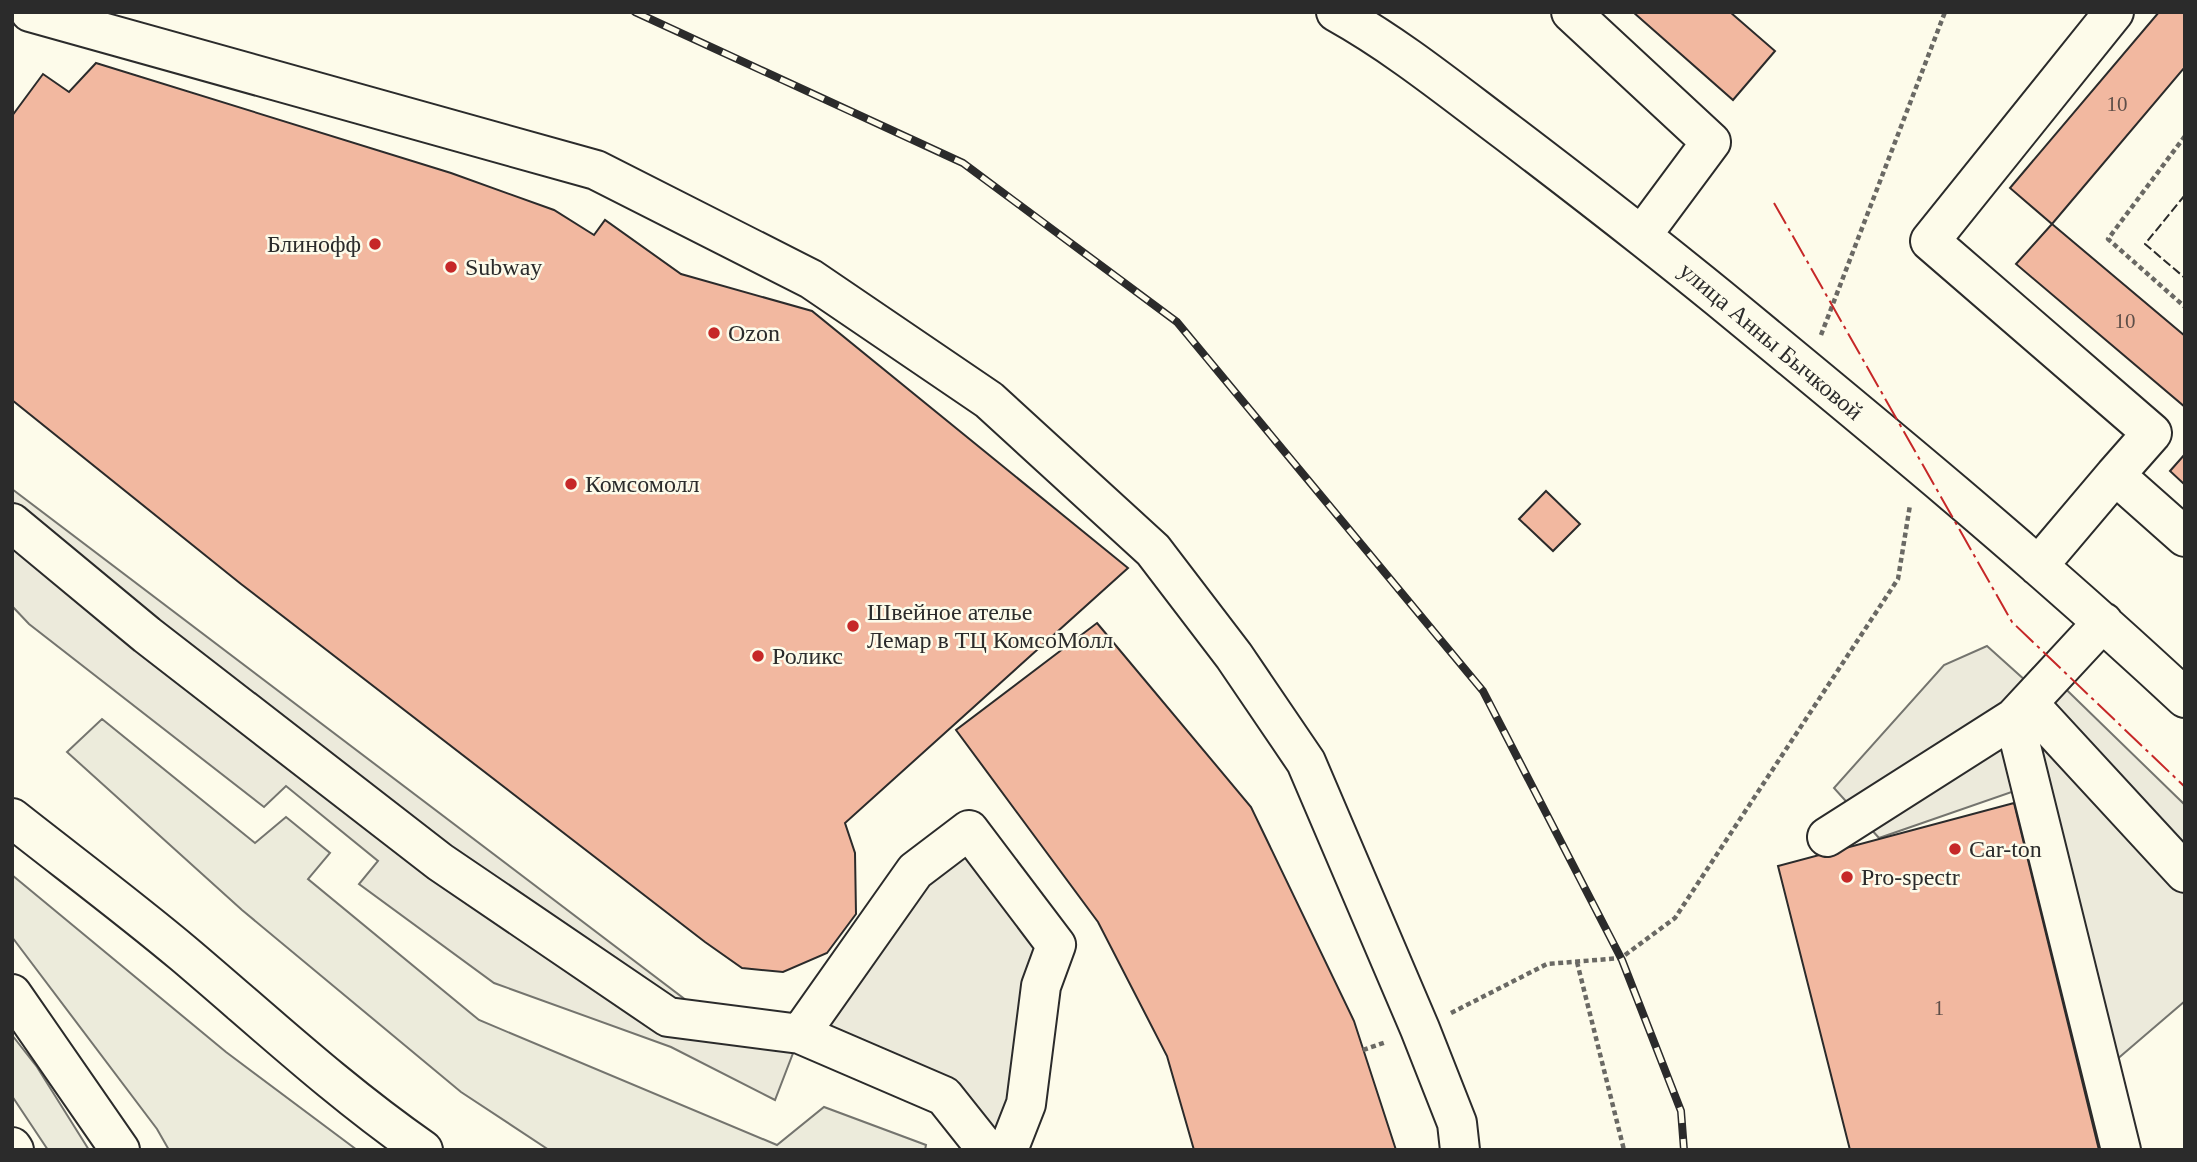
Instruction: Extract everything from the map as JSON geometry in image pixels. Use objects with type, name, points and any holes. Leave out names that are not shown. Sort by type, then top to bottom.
[{"type":"street","points":[[30,12],[596,170],[811,279],[989,400],[1153,550],[1234,656],[1306,762],[1420,1029],[1457,1123],[1460,1150]]},
{"type":"street","name":"улица Анны Бычковой","points":[[1336,12],[1365,28],[1420,66],[1642,235],[1917,462],[2103,622],[2185,698]]},
{"type":"street","points":[[1571,12],[1711,142],[1642,235]]},
{"type":"street","points":[[2038,566],[2152,433],[1930,240],[2114,12]]},
{"type":"street","points":[[2115,475],[2185,537]]},
{"type":"street","points":[[12,523],[147,635],[440,862],[668,1017],[800,1034],[944,1096],[987,1150]]},
{"type":"street","points":[[1827,837],[2021,710],[2103,622]]},
{"type":"street","points":[[2021,710],[2185,873]]},
{"type":"street","points":[[2021,710],[2121,1150]]},
{"type":"street","points":[[12,800],[293,1048],[423,1150]]},
{"type":"street","points":[[12,818],[182,952]]},
{"type":"street","points":[[800,1034],[915,871],[969,830],[1056,944],[1041,986],[1026,1104],[1008,1150]]},
{"type":"street","points":[[12,994],[120,1150]]},
{"type":"path","points":[[1809,372],[1827,318],[1945,12]]},
{"type":"path","points":[[2185,136],[2108,239],[2185,307]]},
{"type":"path","points":[[1363,1050],[1420,1029],[1547,964],[1621,958],[1675,918],[1898,579],[1917,462]]},
{"type":"path","points":[[1577,962],[1624,1150]]},
{"type":"shaded area","points":[[12,489],[686,1000],[800,1034],[969,830],[1056,945],[1008,1150],[944,1096],[800,1035],[775,1100],[671,1047],[494,983],[359,884],[378,861],[286,786],[264,807],[29,624],[12,606]]},
{"type":"shaded area","points":[[1987,646],[2026,681],[2040,664],[2185,805],[2185,1001],[2108,1067],[2023,788],[1879,838],[1834,788],[1944,665]]},
{"type":"shaded area","points":[[102,719],[255,843],[286,817],[330,853],[308,879],[479,1020],[777,1145],[824,1107],[926,1145],[925,1150],[549,1150],[461,1092],[242,910],[67,752]]},
{"type":"shaded area","points":[[12,875],[226,1052],[357,1150],[169,1150],[157,1129],[12,937]]},
{"type":"shaded area","points":[[12,1035],[37,1067],[89,1150],[48,1150],[12,1096]]},
{"type":"building","points":[[1633,12],[1730,12],[1775,51],[1733,100]]},
{"type":"building","points":[[2159,12],[2185,12],[2185,67],[2052,224],[2010,188]]},
{"type":"building","name":"Комсомолл","points":[[96,63],[451,173],[554,210],[594,235],[605,220],[681,274],[812,311],[1128,568],[845,823],[855,853],[856,914],[827,953],[783,972],[742,968],[241,584],[12,400],[12,116],[43,74],[69,92]]},
{"type":"building","points":[[2052,224],[2185,336],[2185,407],[2016,264]]},
{"type":"building","points":[[2185,454],[2185,485],[2170,471]]},
{"type":"building","points":[[1546,491],[1580,524],[1553,551],[1519,519]]},
{"type":"building","points":[[1097,623],[1251,807],[1354,1021],[1396,1150],[1194,1150],[1167,1056],[1098,922],[956,730]]},
{"type":"building","points":[[2014,803],[2099,1150],[1850,1150],[1778,866]]},
{"type":"railway","points":[[635,12],[963,163],[1177,322],[1483,691],[1622,960],[1681,1111],[1684,1150]]},
{"type":"fence","points":[[2185,195],[2145,244],[2185,278]]},
{"type":"power","points":[[1774,203],[2012,622],[2185,787]]},
{"type":"place","name":"Блинофф","points":[[375,244]]},
{"type":"place","name":"Subway","points":[[451,267]]},
{"type":"place","name":"Ozon","points":[[714,333]]},
{"type":"place","name":"Комсомолл","points":[[571,484]]},
{"type":"place","name":"Швейное ателье Лемар в ТЦ КомсоМолл","points":[[853,626]]},
{"type":"place","name":"Роликс","points":[[758,656]]},
{"type":"place","name":"Car-ton","points":[[1955,849]]},
{"type":"place","name":"Pro-spectr","points":[[1847,877]]}]
